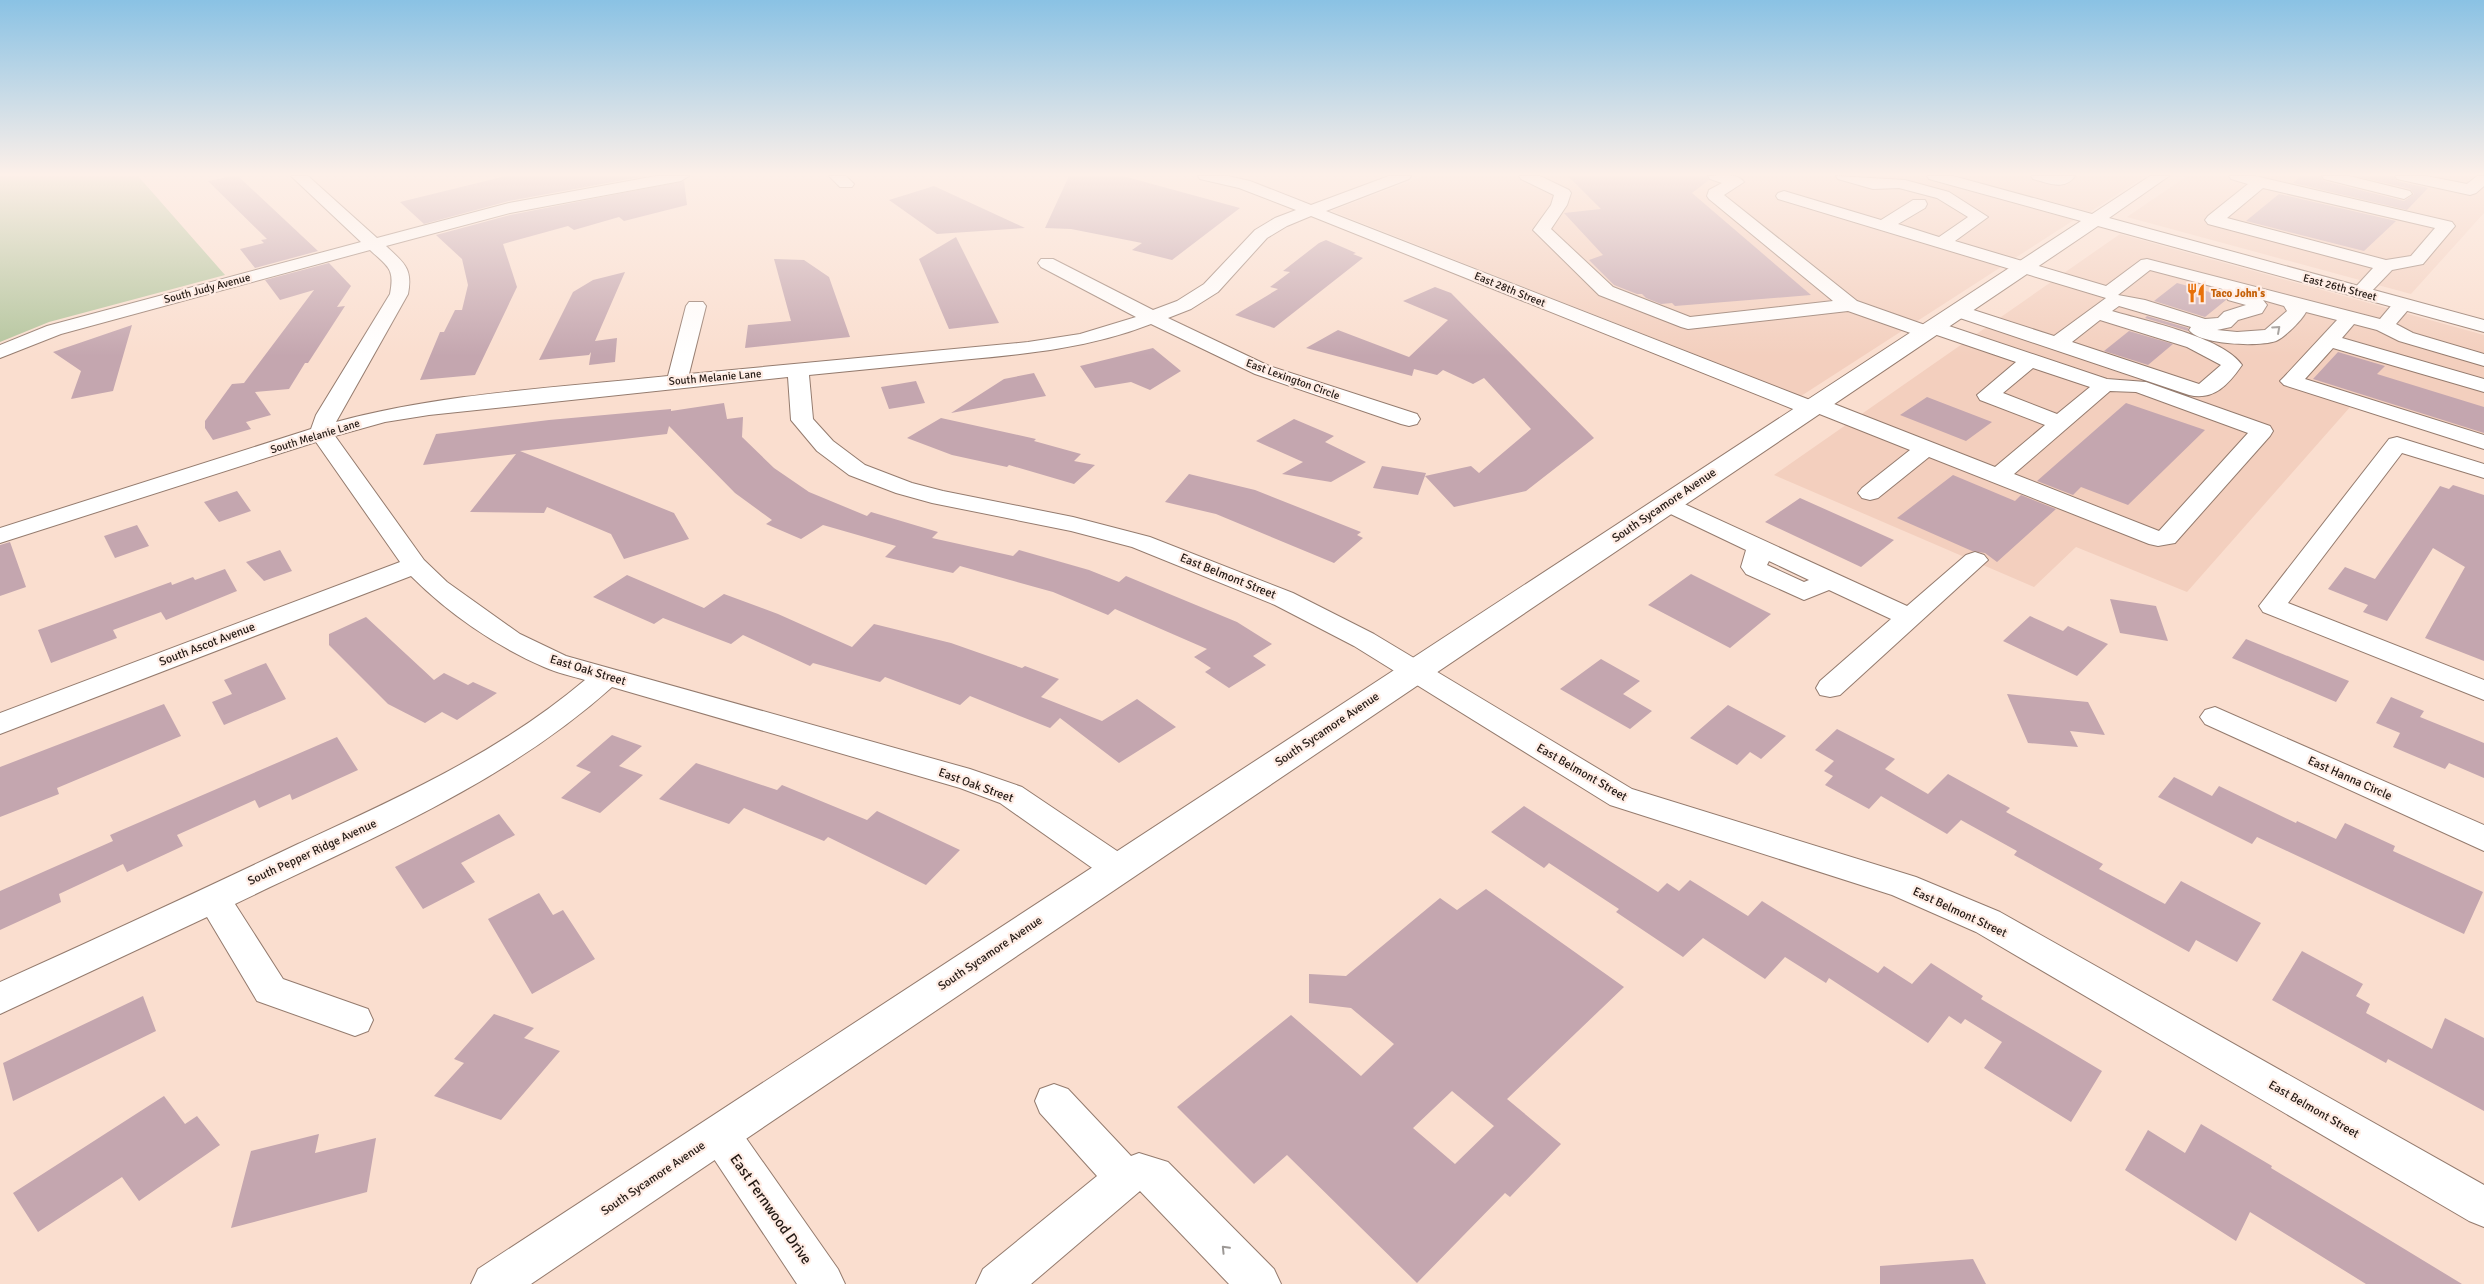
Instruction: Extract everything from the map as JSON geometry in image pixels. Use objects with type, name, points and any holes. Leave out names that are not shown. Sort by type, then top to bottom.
[{"type":"street","points":[[322,433],[327,414],[399,294],[402,278],[396,265],[364,236]]},
{"type":"street","name":"South Judy Avenue","points":[[0,352],[54,330],[120,311],[407,236]]},
{"type":"street","name":"South Melanie Lane","points":[[0,536],[322,433],[383,416],[429,408],[677,381],[1028,348],[1081,340],[1119,330],[1184,305],[1211,288],[1259,236]]},
{"type":"street","name":"East 28th Street","points":[[1377,236],[1813,406],[2164,539],[2262,431],[2138,386],[2105,385]]},
{"type":"street","points":[[1548,236],[1600,288],[1688,323],[1850,305]]},
{"type":"street","points":[[1764,236],[1850,305],[2105,385]]},
{"type":"street","points":[[1917,236],[2112,297],[2217,336],[2237,338],[2256,335],[2270,336],[2297,312],[2295,304]]},
{"type":"street","points":[[1941,243],[1952,236]]},
{"type":"street","name":"South Sycamore Avenue","points":[[493,1284],[1813,406],[2072,236]]},
{"type":"street","name":"East 26th Street","points":[[2154,236],[2484,326]]},
{"type":"street","points":[[2274,236],[2386,266],[2417,260],[2438,236]]},
{"type":"street","name":"East Lexington Circle","points":[[1047,262],[1153,318],[1262,370],[1409,419]]},
{"type":"street","points":[[2057,344],[2097,313],[2147,264],[2270,298],[2384,326],[2406,337],[2484,360]]},
{"type":"street","points":[[2360,292],[2386,266]]},
{"type":"street","points":[[2112,297],[2204,325],[2211,329],[2228,331],[2239,328],[2257,305],[2246,299],[2142,268]]},
{"type":"street","points":[[2384,326],[2403,304]]},
{"type":"street","points":[[677,381],[696,306]]},
{"type":"street","points":[[1958,311],[2202,391],[2208,390],[2232,365],[2227,357],[2206,347],[2097,313]]},
{"type":"street","points":[[2350,317],[2291,379],[2295,383],[2484,442]]},
{"type":"street","points":[[2328,340],[2484,386]]},
{"type":"street","points":[[2030,360],[1988,395],[2060,422]]},
{"type":"street","name":"East Belmont Street","points":[[798,370],[802,420],[825,446],[857,470],[904,488],[940,498],[1073,524],[1141,542],[1284,598],[1364,640],[1621,797],[1904,886],[1988,922],[2484,1207]]},
{"type":"street","points":[[1998,476],[2105,385]]},
{"type":"street","name":"East Oak Street","points":[[322,433],[415,565],[438,588],[510,640],[556,662],[970,780],[1011,795],[1117,868]]},
{"type":"street","points":[[2484,470],[2397,444],[2272,606],[2484,691]]},
{"type":"street","points":[[1870,493],[1927,448]]},
{"type":"street","points":[[1667,503],[1760,547],[1754,567],[1755,570],[1799,591],[1808,592],[1829,580],[1910,618]]},
{"type":"street","points":[[1830,688],[1975,560]]},
{"type":"street","name":"South Ascot Avenue","points":[[0,724],[415,565]]},
{"type":"street","name":"South Pepper Ridge Avenue","points":[[0,999],[442,790],[539,731],[576,706],[608,676]]},
{"type":"street","name":"East Hanna Circle","points":[[2215,717],[2484,840]]},
{"type":"street","points":[[214,899],[270,990],[355,1020]]},
{"type":"street","points":[[1054,1101],[1125,1178]]},
{"type":"street","name":"East Fernwood Drive","points":[[720,1134],[823,1284]]},
{"type":"street","points":[[998,1284],[1125,1178],[1139,1172],[1154,1175],[1259,1284]]},
{"type":"shaded area","points":[[1394,236],[2049,236],[1801,396]]},
{"type":"shaded area","points":[[2117,236],[2127,236],[2484,335],[2484,448],[2351,406],[2187,592],[2076,547],[2034,587],[1774,475]]},
{"type":"shaded area","points":[[2197,236],[2463,236],[2411,294]]},
{"type":"green space","points":[[0,236],[191,236],[225,275],[49,322],[0,342]]},
{"type":"building","points":[[264,236],[302,236],[318,251],[255,268],[240,249],[264,243],[261,240],[267,239]]},
{"type":"building","points":[[437,236],[532,236],[503,244],[517,287],[475,375],[420,380],[440,332],[444,332],[455,310],[462,310],[468,285],[462,259]]},
{"type":"building","points":[[1106,236],[1203,236],[1172,260],[1132,250],[1142,243]]},
{"type":"building","points":[[1585,236],[1742,236],[1811,295],[1675,306],[1672,303],[1661,304],[1646,298],[1642,294],[1637,294],[1614,285],[1589,260],[1603,255]]},
{"type":"building","points":[[2305,236],[2380,236],[2364,251]]},
{"type":"building","points":[[956,237],[999,323],[949,329],[919,259]]},
{"type":"building","points":[[1326,240],[1363,258],[1274,328],[1235,315],[1278,289],[1270,287],[1290,272],[1283,271],[1319,243]]},
{"type":"building","points":[[774,259],[804,260],[829,277],[850,337],[745,348],[748,325],[791,321]]},
{"type":"building","points":[[329,263],[351,286],[337,307],[345,306],[308,363],[305,363],[289,389],[255,392],[271,415],[246,422],[251,429],[213,440],[205,428],[205,421],[232,384],[244,383],[314,290],[280,300],[265,280]]},
{"type":"building","points":[[625,272],[595,341],[617,338],[615,362],[589,365],[591,352],[589,355],[539,360],[573,292],[593,280]]},
{"type":"building","points":[[2177,283],[2224,296],[2226,300],[2205,317],[2154,301]]},
{"type":"building","points":[[1435,287],[1451,293],[1594,438],[1526,491],[1454,507],[1425,476],[1471,466],[1479,473],[1531,429],[1484,378],[1473,384],[1443,370],[1437,375],[1414,369],[1412,376],[1306,348],[1338,330],[1409,357],[1448,320],[1403,301]]},
{"type":"building","points":[[2147,316],[2188,328],[2188,331],[2145,318]]},
{"type":"building","points":[[132,325],[113,391],[71,399],[81,371],[53,352]]},
{"type":"building","points":[[2129,331],[2173,344],[2148,365],[2104,351]]},
{"type":"building","points":[[1153,348],[1181,371],[1150,390],[1131,382],[1095,388],[1080,366]]},
{"type":"building","points":[[2338,352],[2385,366],[2377,374],[2484,407],[2484,433],[2313,379]]},
{"type":"building","points":[[1034,373],[1046,396],[951,413],[1004,379]]},
{"type":"building","points":[[916,381],[925,403],[889,409],[881,387]]},
{"type":"building","points":[[1927,397],[1992,422],[1966,441],[1900,415]]},
{"type":"building","points":[[724,403],[727,419],[743,417],[742,437],[774,468],[809,492],[867,516],[871,512],[938,532],[932,538],[1013,556],[1019,550],[1089,570],[1119,582],[1126,576],[1237,622],[1272,644],[1253,656],[1266,665],[1229,688],[1205,672],[1211,668],[1194,657],[1207,649],[1115,609],[1108,615],[1053,592],[960,566],[953,573],[885,557],[896,546],[823,525],[801,539],[766,524],[772,520],[735,493],[669,426],[667,434],[520,451],[674,513],[689,539],[624,559],[611,534],[547,507],[544,513],[470,512],[516,454],[423,465],[436,434],[549,420],[671,409],[671,411]]},
{"type":"building","points":[[2126,403],[2205,430],[2128,505],[2081,487],[2073,495],[2037,481]]},
{"type":"building","points":[[941,418],[1036,439],[1034,441],[1081,454],[1074,461],[1095,465],[1074,484],[1009,465],[1007,467],[952,455],[907,438]]},
{"type":"building","points":[[1294,419],[1334,436],[1325,442],[1366,462],[1331,482],[1282,474],[1303,462],[1256,441]]},
{"type":"building","points":[[1382,466],[1426,473],[1418,495],[1373,488]]},
{"type":"building","points":[[1189,474],[1255,490],[1361,532],[1357,535],[1363,538],[1334,563],[1216,514],[1165,502]]},
{"type":"building","points":[[1953,475],[2015,501],[2021,495],[2056,509],[1997,562],[1985,553],[1972,551],[1897,518]]},
{"type":"building","points":[[2453,485],[2484,495],[2484,661],[2425,638],[2465,567],[2433,548],[2387,621],[2363,612],[2368,605],[2328,589],[2345,567],[2375,579],[2440,486],[2449,489]]},
{"type":"building","points":[[237,491],[251,511],[219,522],[204,502]]},
{"type":"building","points":[[1800,498],[1894,540],[1861,567],[1765,522]]},
{"type":"building","points":[[137,525],[149,546],[115,558],[104,536]]},
{"type":"building","points":[[10,542],[26,587],[0,596],[0,545]]},
{"type":"building","points":[[280,550],[292,571],[264,581],[246,562]]},
{"type":"building","points":[[225,569],[237,591],[166,620],[161,612],[113,630],[117,638],[51,663],[38,630],[171,582],[172,585],[193,577],[195,580]]},
{"type":"building","points":[[1691,574],[1771,614],[1730,648],[1648,605]]},
{"type":"building","points":[[627,575],[704,608],[724,594],[778,614],[852,647],[874,624],[951,643],[1022,668],[1025,666],[1059,679],[1041,697],[1102,721],[1137,699],[1176,727],[1119,763],[1060,718],[1050,728],[970,696],[960,705],[885,677],[880,682],[813,663],[810,666],[743,635],[731,644],[663,618],[654,624],[593,597]]},
{"type":"building","points":[[2110,599],[2156,606],[2168,641],[2120,633]]},
{"type":"building","points":[[2030,616],[2063,631],[2068,626],[2108,644],[2077,676],[2003,641]]},
{"type":"building","points":[[366,617],[434,680],[444,673],[468,685],[473,682],[497,693],[457,720],[442,712],[425,723],[388,704],[329,645],[329,634]]},
{"type":"building","points":[[2246,639],[2349,681],[2336,702],[2232,658]]},
{"type":"building","points":[[1601,659],[1640,681],[1623,694],[1652,711],[1630,729],[1560,689]]},
{"type":"building","points":[[266,663],[286,699],[224,725],[212,702],[232,694],[224,680]]},
{"type":"building","points":[[2007,694],[2088,702],[2105,735],[2070,731],[2078,747],[2028,743]]},
{"type":"building","points":[[2391,697],[2424,711],[2420,717],[2484,743],[2484,778],[2449,763],[2445,769],[2393,747],[2400,733],[2376,723]]},
{"type":"building","points":[[164,704],[181,736],[57,788],[59,794],[0,817],[0,767]]},
{"type":"building","points":[[1728,705],[1786,736],[1761,759],[1750,752],[1737,765],[1690,738]]},
{"type":"building","points":[[1837,729],[1895,759],[1885,769],[1928,794],[1948,774],[2010,808],[2006,812],[2103,864],[2099,869],[2165,904],[2181,881],[2261,923],[2237,962],[2196,940],[2189,952],[2014,855],[2017,851],[1961,820],[1947,834],[1881,796],[1869,809],[1825,785],[1833,776],[1824,771],[1834,761],[1815,750]]},
{"type":"building","points":[[612,735],[642,746],[619,766],[643,775],[600,813],[561,798],[591,772],[576,766]]},
{"type":"building","points":[[337,737],[358,770],[292,800],[290,794],[259,808],[255,800],[177,835],[183,846],[127,872],[123,864],[59,894],[61,902],[0,930],[0,891],[113,841],[110,835]]},
{"type":"building","points":[[696,763],[777,790],[782,785],[867,820],[877,811],[960,850],[926,885],[828,837],[824,841],[744,808],[729,824],[659,799]]},
{"type":"building","points":[[2174,777],[2212,796],[2219,786],[2296,823],[2297,821],[2336,839],[2345,823],[2395,846],[2393,851],[2483,892],[2464,934],[2257,837],[2252,844],[2158,797]]},
{"type":"building","points":[[1524,806],[1658,892],[1667,883],[1679,891],[1690,880],[1748,916],[1762,901],[1878,973],[1884,966],[1912,984],[1931,963],[1983,996],[1981,999],[2102,1071],[2071,1122],[1984,1068],[2002,1042],[1965,1019],[1961,1024],[1949,1016],[1928,1043],[1829,978],[1826,983],[1785,957],[1765,979],[1703,938],[1683,957],[1616,912],[1619,909],[1549,863],[1544,868],[1491,832]]},
{"type":"building","points":[[499,814],[515,835],[461,863],[475,882],[423,909],[395,867]]},
{"type":"building","points":[[1486,889],[1624,987],[1507,1099],[1561,1144],[1510,1197],[1505,1193],[1417,1283],[1287,1155],[1254,1184],[1177,1107],[1291,1015],[1361,1076],[1394,1044],[1351,1008],[1309,1003],[1309,974],[1346,976],[1440,898],[1457,910]],"holes":[[[1452,1091],[1494,1126],[1455,1164],[1413,1128]]]},
{"type":"building","points":[[539,893],[553,915],[563,910],[595,959],[532,994],[488,919]]},
{"type":"building","points":[[2302,951],[2363,984],[2356,996],[2370,1004],[2366,1013],[2432,1049],[2445,1018],[2484,1038],[2484,1111],[2388,1059],[2386,1063],[2272,1000]]},
{"type":"building","points":[[143,996],[156,1031],[13,1101],[3,1063]]},
{"type":"building","points":[[494,1014],[534,1028],[524,1038],[560,1051],[501,1120],[434,1096],[464,1063],[454,1059]]},
{"type":"building","points":[[164,1096],[185,1124],[197,1116],[220,1145],[139,1201],[122,1177],[38,1232],[13,1193]]},
{"type":"building","points":[[2201,1124],[2462,1284],[2366,1284],[2250,1212],[2236,1241],[2125,1170],[2148,1130],[2185,1153]]},
{"type":"building","points":[[319,1134],[315,1153],[376,1138],[367,1192],[231,1228],[251,1151]]},
{"type":"building","points":[[1973,1259],[1986,1284],[1880,1284],[1880,1266]]},
{"type":"place","name":"Taco John's","points":[[2196,293]]}]
